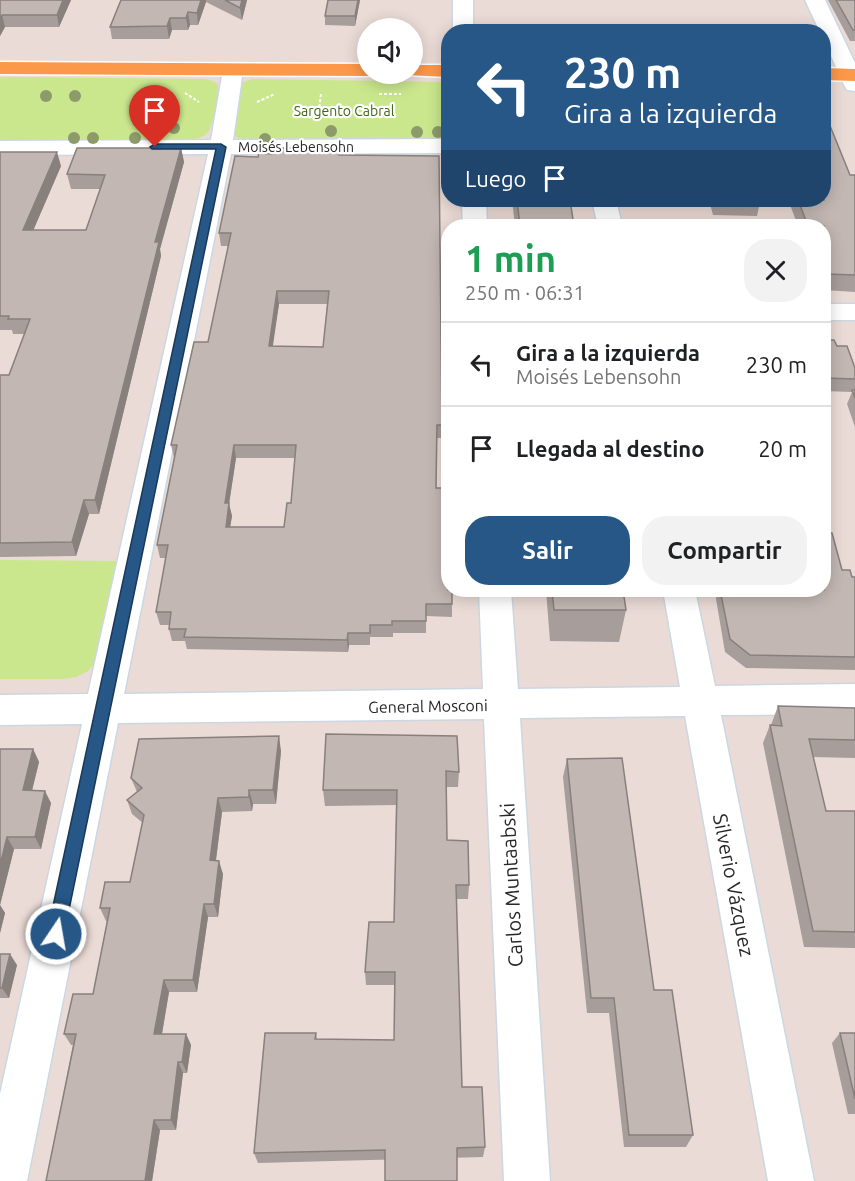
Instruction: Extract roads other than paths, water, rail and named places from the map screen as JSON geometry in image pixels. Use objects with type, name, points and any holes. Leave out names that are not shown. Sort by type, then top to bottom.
[{"type":"main road","points":[[0,68],[357,70]]},
{"type":"main road","points":[[423,71],[441,71]]},
{"type":"main road","points":[[831,75],[853,78]]},
{"type":"street","points":[[463,0],[463,24]]},
{"type":"street","points":[[815,0],[827,24]]},
{"type":"street","points":[[831,33],[853,78]]},
{"type":"street","points":[[4,1181],[221,147],[233,70]]},
{"type":"street","name":"Moisés Lebensohn","points":[[0,148],[441,146]]},
{"type":"street","points":[[831,312],[855,312]]},
{"type":"street","name":"Carlos Muntaabski","points":[[495,597],[527,1181]]},
{"type":"street","name":"Silverio Vázquez","points":[[680,597],[791,1181]]},
{"type":"street","name":"General Mosconi","points":[[0,710],[855,699]]},
{"type":"park label","name":"Sargento Cabral","points":[[344,111]]}]
